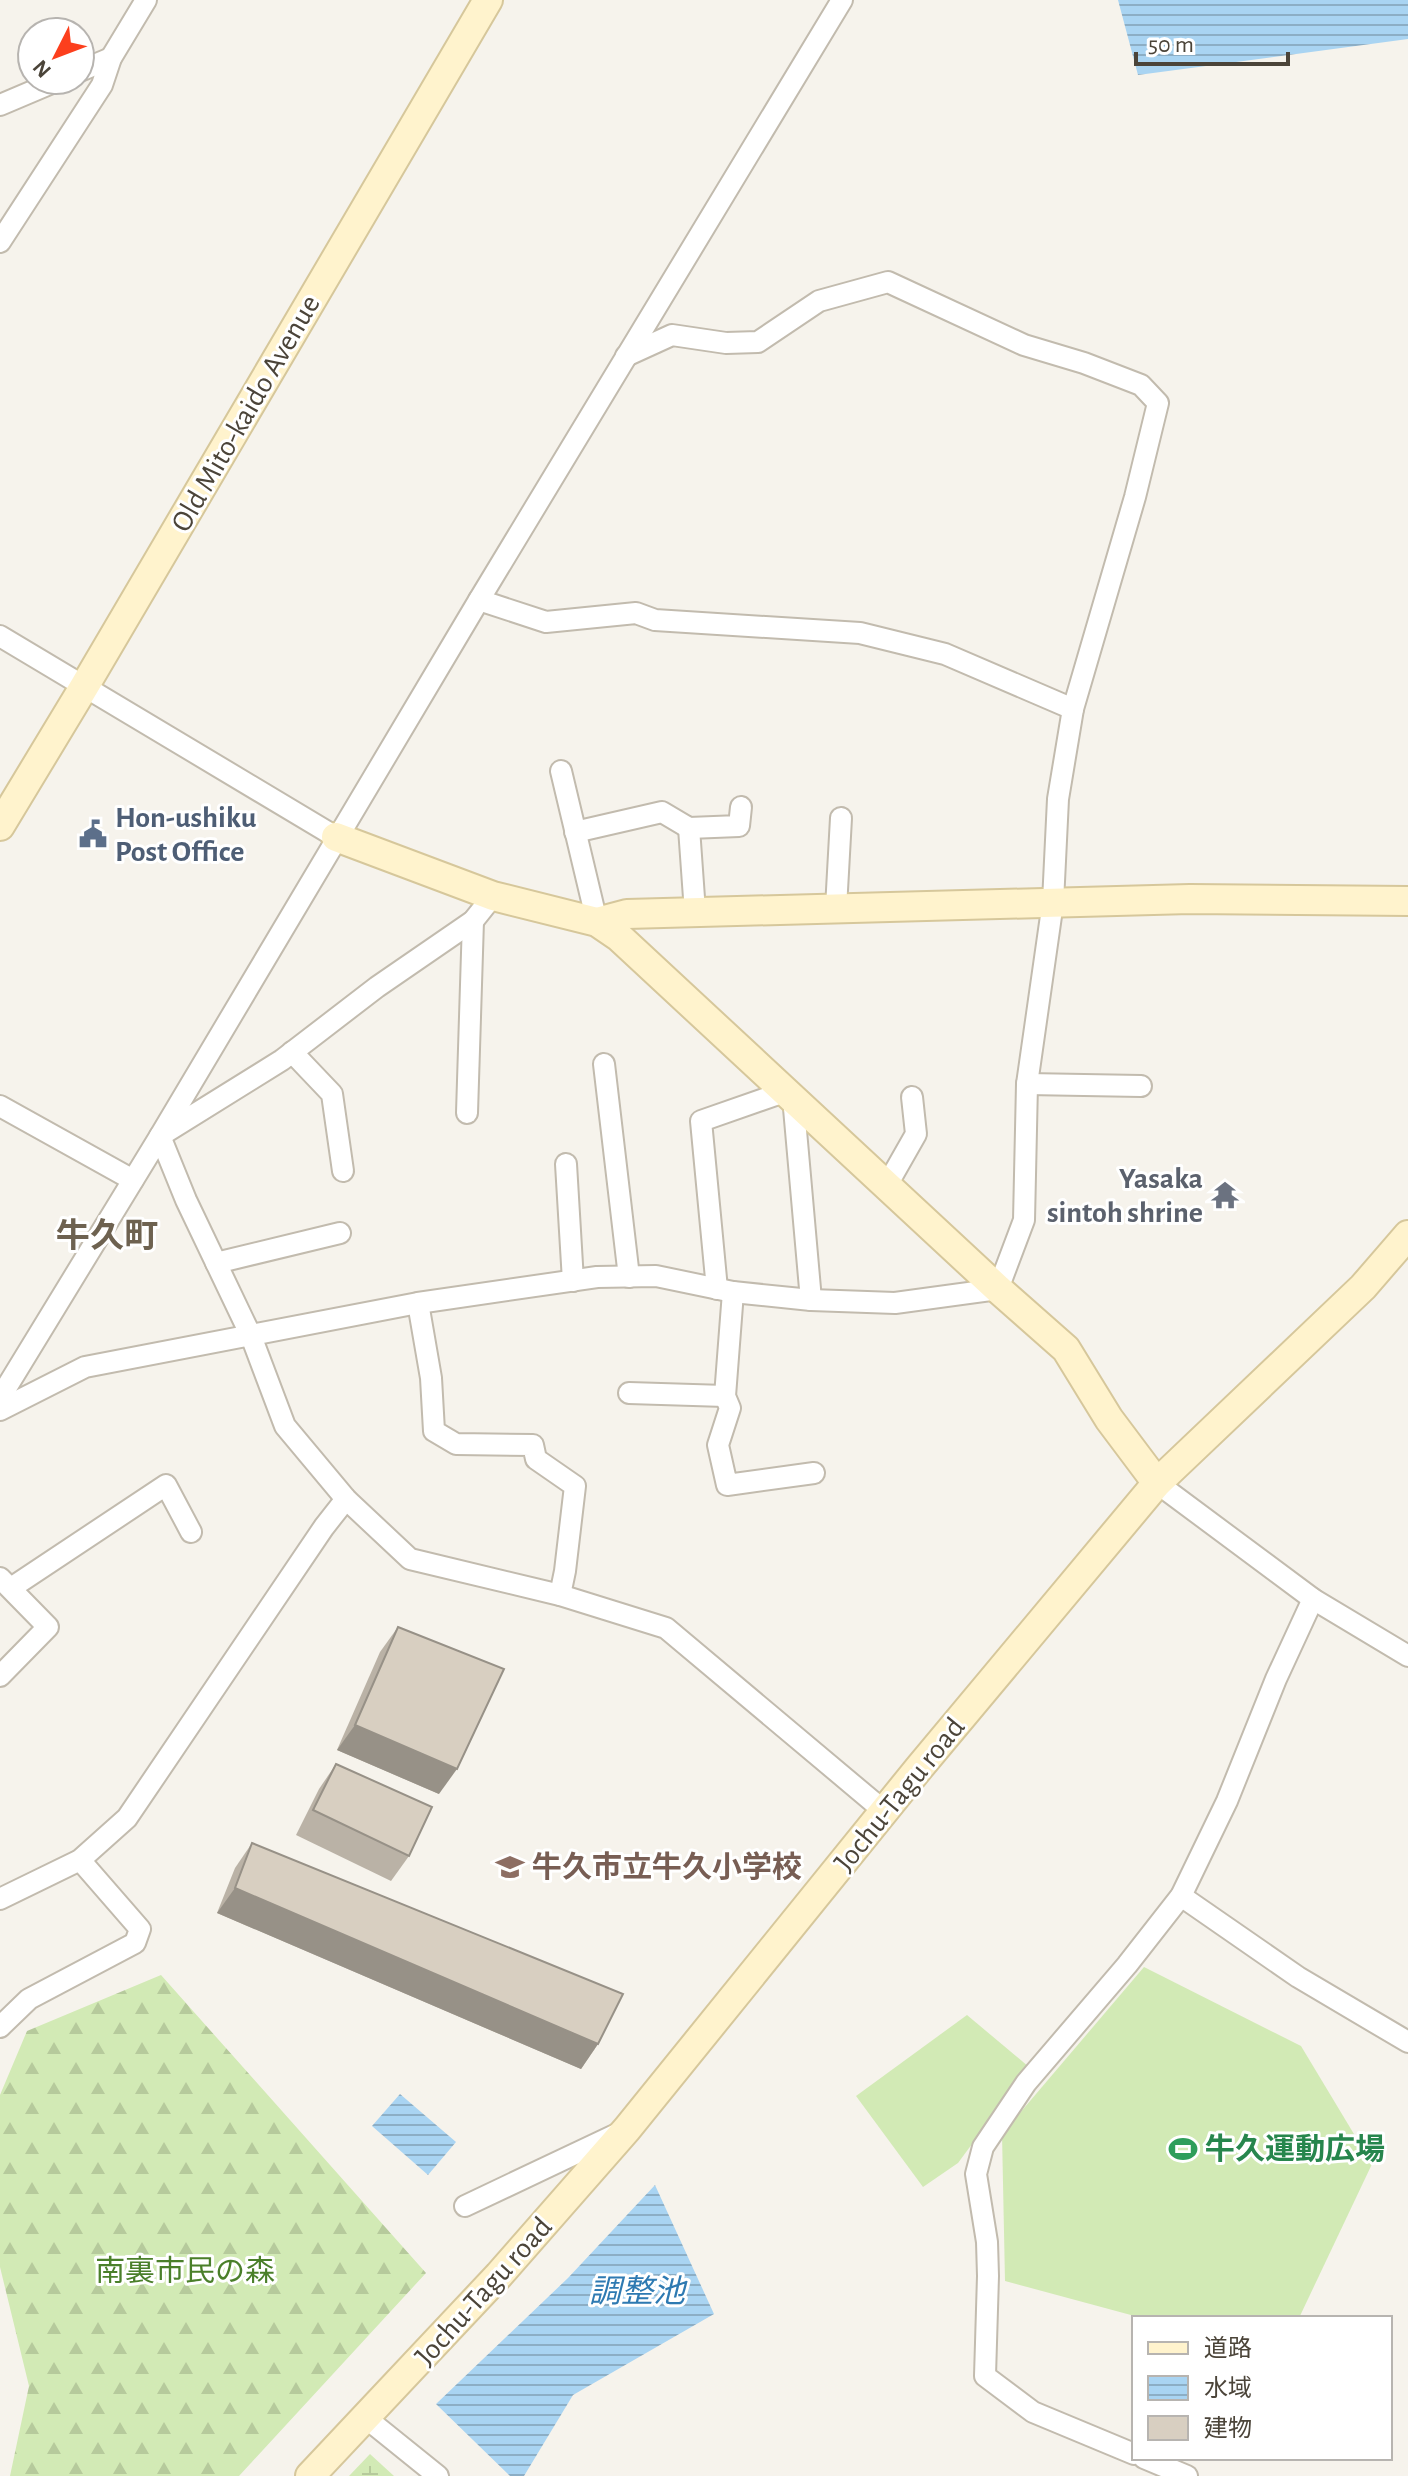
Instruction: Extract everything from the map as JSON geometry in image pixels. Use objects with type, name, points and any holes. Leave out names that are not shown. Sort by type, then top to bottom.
[{"type":"street","points":[[0,242],[102,85],[111,58],[146,0]]},
{"type":"street","name":"Old Mito-kaido Avenue","points":[[0,826],[488,0]]},
{"type":"street","points":[[0,1398],[842,0]]},
{"type":"street","points":[[96,64],[111,58]]},
{"type":"street","points":[[0,105],[21,96]]},
{"type":"street","points":[[626,356],[672,335],[726,343],[758,342],[819,301],[888,282],[1024,345],[1141,385],[1158,403],[1135,497],[1073,709],[1058,799],[1053,902],[1027,1084],[1024,1220],[998,1289]]},
{"type":"street","points":[[479,600],[546,622],[636,613],[655,620],[860,633],[945,654],[1073,709]]},
{"type":"street","points":[[0,636],[336,837],[493,896],[597,922],[619,937],[1066,1349],[1109,1419],[1157,1483],[1313,1599],[1408,1656]]},
{"type":"street","points":[[561,771],[597,922]]},
{"type":"street","points":[[575,832],[662,812],[689,828],[739,826],[741,807]]},
{"type":"street","points":[[836,908],[841,818]]},
{"type":"street","points":[[689,828],[695,912]]},
{"type":"street","points":[[160,1136],[292,1052],[377,987],[473,921],[493,896]]},
{"type":"street","points":[[597,922],[627,914],[1053,902],[1190,899],[1408,901]]},
{"type":"street","points":[[467,1113],[473,921]]},
{"type":"street","points":[[292,1052],[332,1094],[343,1171]]},
{"type":"street","points":[[604,1064],[629,1277]]},
{"type":"street","points":[[1027,1084],[1141,1086]]},
{"type":"street","points":[[790,1094],[701,1121],[725,1290],[725,1396],[730,1408],[718,1445],[727,1485],[814,1473]]},
{"type":"street","points":[[790,1094],[811,1300]]},
{"type":"street","points":[[887,1185],[916,1134],[912,1097]]},
{"type":"street","points":[[0,1106],[133,1180]]},
{"type":"street","points":[[160,1136],[186,1200],[251,1336],[285,1426],[346,1499],[410,1559],[560,1595],[666,1628],[884,1811]]},
{"type":"street","points":[[566,1164],[573,1281]]},
{"type":"street","points":[[216,1263],[340,1233]]},
{"type":"street","name":"Jochu-Tagu road","points":[[310,2476],[499,2275],[627,2129],[884,1811],[1157,1483],[1363,1287],[1408,1235]]},
{"type":"street","points":[[0,1410],[85,1367],[418,1303],[573,1281],[656,1276],[725,1290],[811,1300],[895,1303],[998,1289]]},
{"type":"street","points":[[418,1303],[431,1378],[434,1431],[456,1444],[533,1445],[536,1459],[575,1486],[560,1595]]},
{"type":"street","points":[[629,1393],[725,1396]]},
{"type":"street","points":[[0,1676],[48,1627],[5,1583],[166,1485],[191,1532]]},
{"type":"street","points":[[0,1899],[80,1860],[127,1818],[346,1499]]},
{"type":"street","points":[[1132,2453],[1033,2412],[985,2376],[987,2242],[976,2174],[983,2147],[1026,2083],[1127,1965],[1181,1896],[1227,1801],[1276,1679],[1313,1599]]},
{"type":"street","points":[[0,2027],[29,1999],[135,1943],[140,1929],[80,1860]]},
{"type":"street","points":[[1181,1896],[1298,1977],[1408,2042]]},
{"type":"street","points":[[465,2206],[627,2129]]},
{"type":"street","points":[[366,2418],[438,2476]]},
{"type":"street","points":[[1149,2460],[1187,2476]]},
{"type":"green space","name":"牛久運動広場","points":[[1144,1967],[1301,2046],[1372,2164],[1300,2316],[1135,2316],[1005,2281],[1002,2134]]},
{"type":"green space","name":"南裏市民の森","points":[[161,1975],[426,2273],[239,2476],[10,2476],[29,2386],[0,2267],[0,2095],[27,2031]]},
{"type":"green space","points":[[967,2015],[1029,2067],[958,2163],[923,2187],[856,2096]]},
{"type":"green space","points":[[370,2454],[394,2476],[349,2476]]},
{"type":"water","points":[[1118,0],[1408,0],[1408,39],[1138,75]]},
{"type":"water","points":[[400,2094],[456,2142],[428,2175],[372,2126]]},
{"type":"water","name":"調整池","points":[[655,2185],[714,2314],[573,2395],[524,2476],[510,2476],[436,2404],[568,2278]]},
{"type":"building","points":[[398,1627],[504,1669],[457,1769],[355,1725]]},
{"type":"building","points":[[336,1764],[432,1807],[409,1856],[313,1810]]},
{"type":"building","points":[[252,1843],[623,1994],[598,2044],[235,1888]]},
{"type":"place","name":"Hon-ushiku Post Office","points":[[93,834]]},
{"type":"place","name":"Yasaka sintoh shrine","points":[[1225,1195]]},
{"type":"place","name":"牛久市立牛久小学校","points":[[510,1867]]},
{"type":"place","name":"牛久運動広場","points":[[1183,2149]]},
{"type":"district","name":"牛久町","points":[[107,1235]]}]
